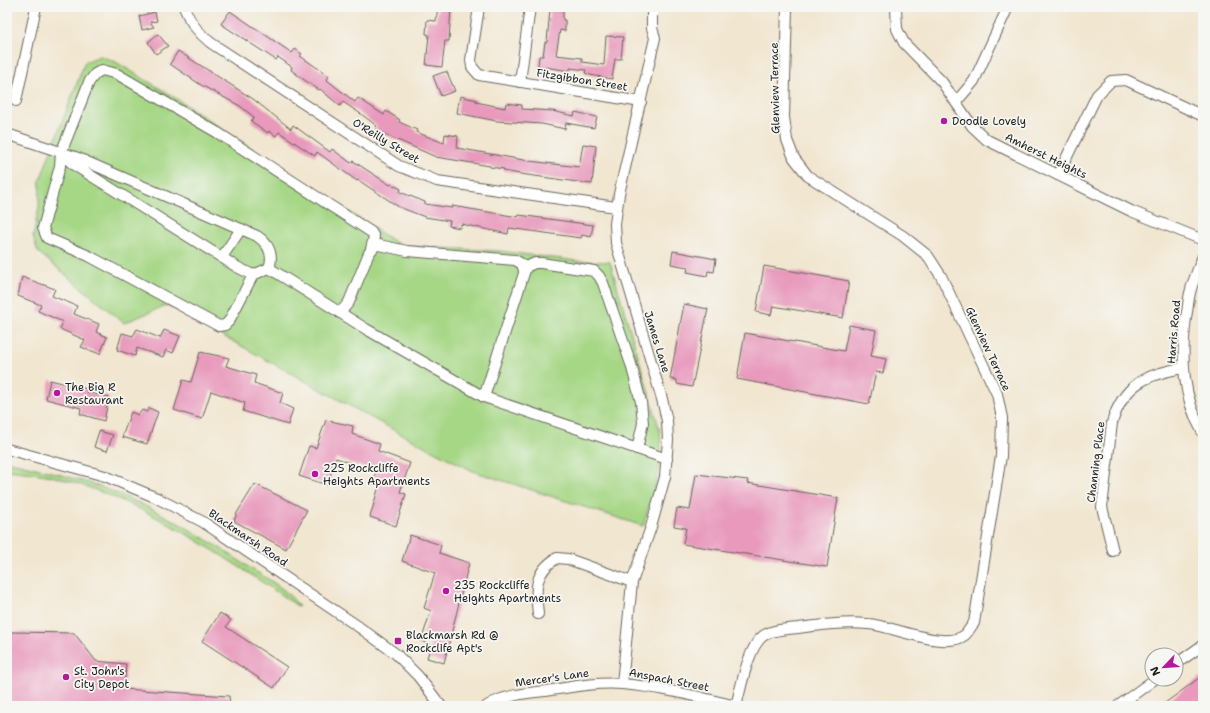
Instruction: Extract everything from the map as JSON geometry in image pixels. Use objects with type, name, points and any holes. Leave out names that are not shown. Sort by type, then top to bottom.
[{"type":"street","points":[[16,101],[36,7]]},
{"type":"street","name":"O'Reilly Street","points":[[184,7],[192,24],[208,41],[399,166],[415,174],[444,182],[616,208]]},
{"type":"street","name":"Fitzgibbon Street","points":[[479,7],[471,60],[472,67],[476,73],[483,76],[641,102]]},
{"type":"street","name":"Fitzgibbon Street","points":[[520,82],[530,7]]},
{"type":"street","name":"James Lane","points":[[622,684],[632,582],[653,520],[665,477],[667,459],[667,421],[662,399],[616,243],[616,208],[655,38],[652,28],[652,7]]},
{"type":"street","name":"Glenview Terrace","points":[[736,706],[750,657],[756,646],[763,636],[778,631],[846,622],[870,624],[934,640],[950,639],[964,635],[974,623],[1001,456],[1002,418],[997,394],[940,276],[928,256],[903,236],[808,176],[794,158],[787,140],[784,117],[787,7]]},
{"type":"street","name":"Amherst Heights","points":[[896,7],[896,24],[901,38],[907,47],[942,82],[972,126],[987,140],[1058,176],[1148,218],[1203,240]]},
{"type":"street","points":[[956,102],[974,81],[1008,7]]},
{"type":"street","points":[[7,134],[61,153],[78,158],[257,236],[268,247],[271,262],[269,268],[254,275],[229,321],[224,325],[219,326],[89,256],[47,238],[43,228],[60,166],[61,153],[89,82],[95,74],[102,70],[109,70],[218,133],[365,228],[374,237],[372,249],[349,302],[340,313]]},
{"type":"street","points":[[1058,176],[1097,95],[1111,81],[1126,80],[1203,116]]},
{"type":"street","points":[[61,153],[74,165],[222,257],[254,275]]},
{"type":"street","points":[[222,257],[241,229]]},
{"type":"street","points":[[372,249],[375,246],[383,245],[407,251],[515,260],[522,264],[524,271]]},
{"type":"street","name":"Harris Road","points":[[1203,256],[1190,294],[1184,338],[1183,368],[1186,388],[1203,433]]},
{"type":"street","points":[[484,397],[524,271],[531,264],[541,263],[587,269],[599,276],[631,364],[641,402],[643,423],[637,449]]},
{"type":"street","points":[[269,268],[340,313],[484,397],[667,459]]},
{"type":"street","name":"Channing Place","points":[[1113,551],[1102,507],[1115,414],[1123,399],[1138,383],[1156,373],[1183,368]]},
{"type":"street","name":"Blackmarsh Road","points":[[7,449],[105,476],[157,498],[203,522],[353,623],[396,654],[418,676],[441,706]]},
{"type":"street","points":[[538,614],[537,593],[540,572],[546,564],[557,558],[568,559],[632,582]]},
{"type":"street","points":[[1184,658],[1203,644]]},
{"type":"street","name":"Mercer's Lane","points":[[487,706],[502,698],[534,692],[596,684],[622,684]]},
{"type":"street","name":"Anspach Street","points":[[622,684],[675,692],[736,706]]},
{"type":"street","points":[[1118,706],[1144,687]]},
{"type":"green space","points":[[100,56],[114,61],[169,94],[401,246],[499,251],[577,261],[610,262],[660,431],[661,444],[659,468],[654,491],[643,526],[473,471],[401,434],[167,305],[124,323],[38,252],[33,237],[39,207],[40,180],[85,62]]},
{"type":"green space","points":[[7,461],[52,472],[98,486],[158,512],[214,544],[277,585],[289,595],[299,607],[212,550],[152,515],[121,500],[88,487],[55,477],[7,470]]},
{"type":"building","points":[[438,7],[451,7],[449,41],[445,41],[442,67],[426,65],[429,35],[426,34],[427,20],[436,21]]},
{"type":"building","points":[[550,9],[563,10],[563,20],[565,20],[565,31],[560,30],[556,55],[582,58],[582,62],[604,65],[606,36],[623,37],[621,59],[615,59],[612,79],[590,75],[585,73],[586,70],[570,68],[570,71],[538,66],[539,56],[543,56],[545,42],[547,42]]},
{"type":"building","points":[[230,11],[292,53],[295,49],[302,54],[300,56],[329,76],[327,80],[355,102],[358,98],[384,115],[386,111],[400,120],[399,122],[417,130],[416,132],[444,143],[445,134],[458,136],[457,148],[529,161],[579,167],[583,144],[596,146],[592,184],[520,174],[504,171],[504,169],[490,166],[436,157],[386,135],[375,128],[377,126],[343,102],[340,106],[320,89],[319,90],[291,70],[292,67],[278,57],[276,60],[221,24]]},
{"type":"building","points":[[155,12],[157,21],[150,22],[154,27],[142,30],[139,16]]},
{"type":"building","points":[[158,34],[168,46],[156,54],[148,42]]},
{"type":"building","points":[[178,51],[253,99],[291,129],[293,125],[330,152],[332,149],[351,163],[353,161],[390,185],[391,184],[401,189],[400,192],[425,202],[425,204],[452,208],[452,206],[518,217],[519,215],[593,225],[591,237],[582,235],[581,238],[509,228],[508,234],[461,224],[460,228],[449,226],[450,221],[425,217],[399,207],[358,180],[357,181],[317,152],[315,156],[279,132],[276,136],[269,131],[268,133],[251,121],[254,117],[240,106],[201,85],[170,64]]},
{"type":"building","points":[[447,72],[455,91],[441,96],[433,76]]},
{"type":"building","points":[[460,96],[477,100],[476,102],[505,108],[506,103],[522,105],[522,109],[552,111],[574,116],[575,112],[597,117],[594,128],[566,123],[565,129],[542,124],[497,121],[457,113]]},
{"type":"building","points":[[673,251],[716,259],[714,272],[708,271],[707,276],[687,272],[688,267],[671,264]]},
{"type":"building","points":[[764,266],[849,281],[843,318],[773,306],[771,315],[756,312]]},
{"type":"building","points":[[22,277],[55,289],[52,296],[77,306],[74,314],[99,324],[96,332],[107,337],[100,354],[81,347],[85,340],[60,329],[63,322],[38,311],[41,305],[18,296]]},
{"type":"building","points":[[684,304],[708,309],[692,387],[677,384],[677,380],[670,379]]},
{"type":"building","points":[[849,325],[876,330],[871,356],[886,359],[883,373],[876,372],[869,404],[737,379],[745,333],[844,351]]},
{"type":"building","points":[[137,329],[160,338],[164,330],[180,336],[173,353],[166,350],[163,357],[137,348],[135,356],[117,350],[122,333],[133,336]]},
{"type":"building","points":[[200,352],[229,358],[226,366],[256,375],[254,383],[283,393],[280,403],[293,409],[288,425],[243,411],[245,403],[211,391],[202,419],[174,410],[183,380],[191,382]]},
{"type":"building","points":[[50,380],[87,389],[87,392],[109,397],[104,421],[80,414],[81,408],[46,399]]},
{"type":"building","points":[[149,408],[158,412],[147,444],[122,437],[131,412],[138,415],[142,410],[147,412]]},
{"type":"building","name":"225 Rockcliffe Heights Apartments","points":[[326,420],[353,426],[352,434],[380,444],[378,451],[410,463],[400,492],[406,494],[396,526],[370,517],[379,486],[371,483],[376,472],[336,458],[327,485],[299,476],[309,446],[316,448]]},
{"type":"building","points":[[99,431],[113,435],[107,451],[94,447]]},
{"type":"building","points":[[696,474],[748,480],[747,483],[838,498],[827,567],[683,544],[686,528],[674,526],[677,508],[690,510]]},
{"type":"building","points":[[255,484],[307,510],[286,549],[234,521],[237,513]]},
{"type":"building","name":"235 Rockcliffe Heights Apartments","points":[[410,535],[441,545],[439,553],[469,563],[444,663],[427,658],[431,645],[421,641],[431,611],[424,608],[435,573],[402,561]]},
{"type":"building","points":[[220,613],[231,620],[226,627],[287,667],[274,688],[202,641]]},
{"type":"building","name":"St. John's City Depot","points":[[11,632],[74,633],[96,661],[126,664],[124,689],[229,696],[230,706],[7,706],[7,635]]},
{"type":"building","points":[[1203,675],[1203,699],[1194,706],[1161,706]]},
{"type":"place","name":"Doodle Lovely","points":[[944,121]]},
{"type":"place","name":"The Big R Restaurant","points":[[57,393]]},
{"type":"place","name":"225 Rockcliffe Heights Apartments","points":[[315,474]]},
{"type":"place","name":"235 Rockcliffe Heights Apartments","points":[[446,591]]},
{"type":"place","name":"Blackmarsh Rd @ Rockclife Apt's","points":[[398,641]]},
{"type":"place","name":"St. John's City Depot","points":[[66,677]]}]
